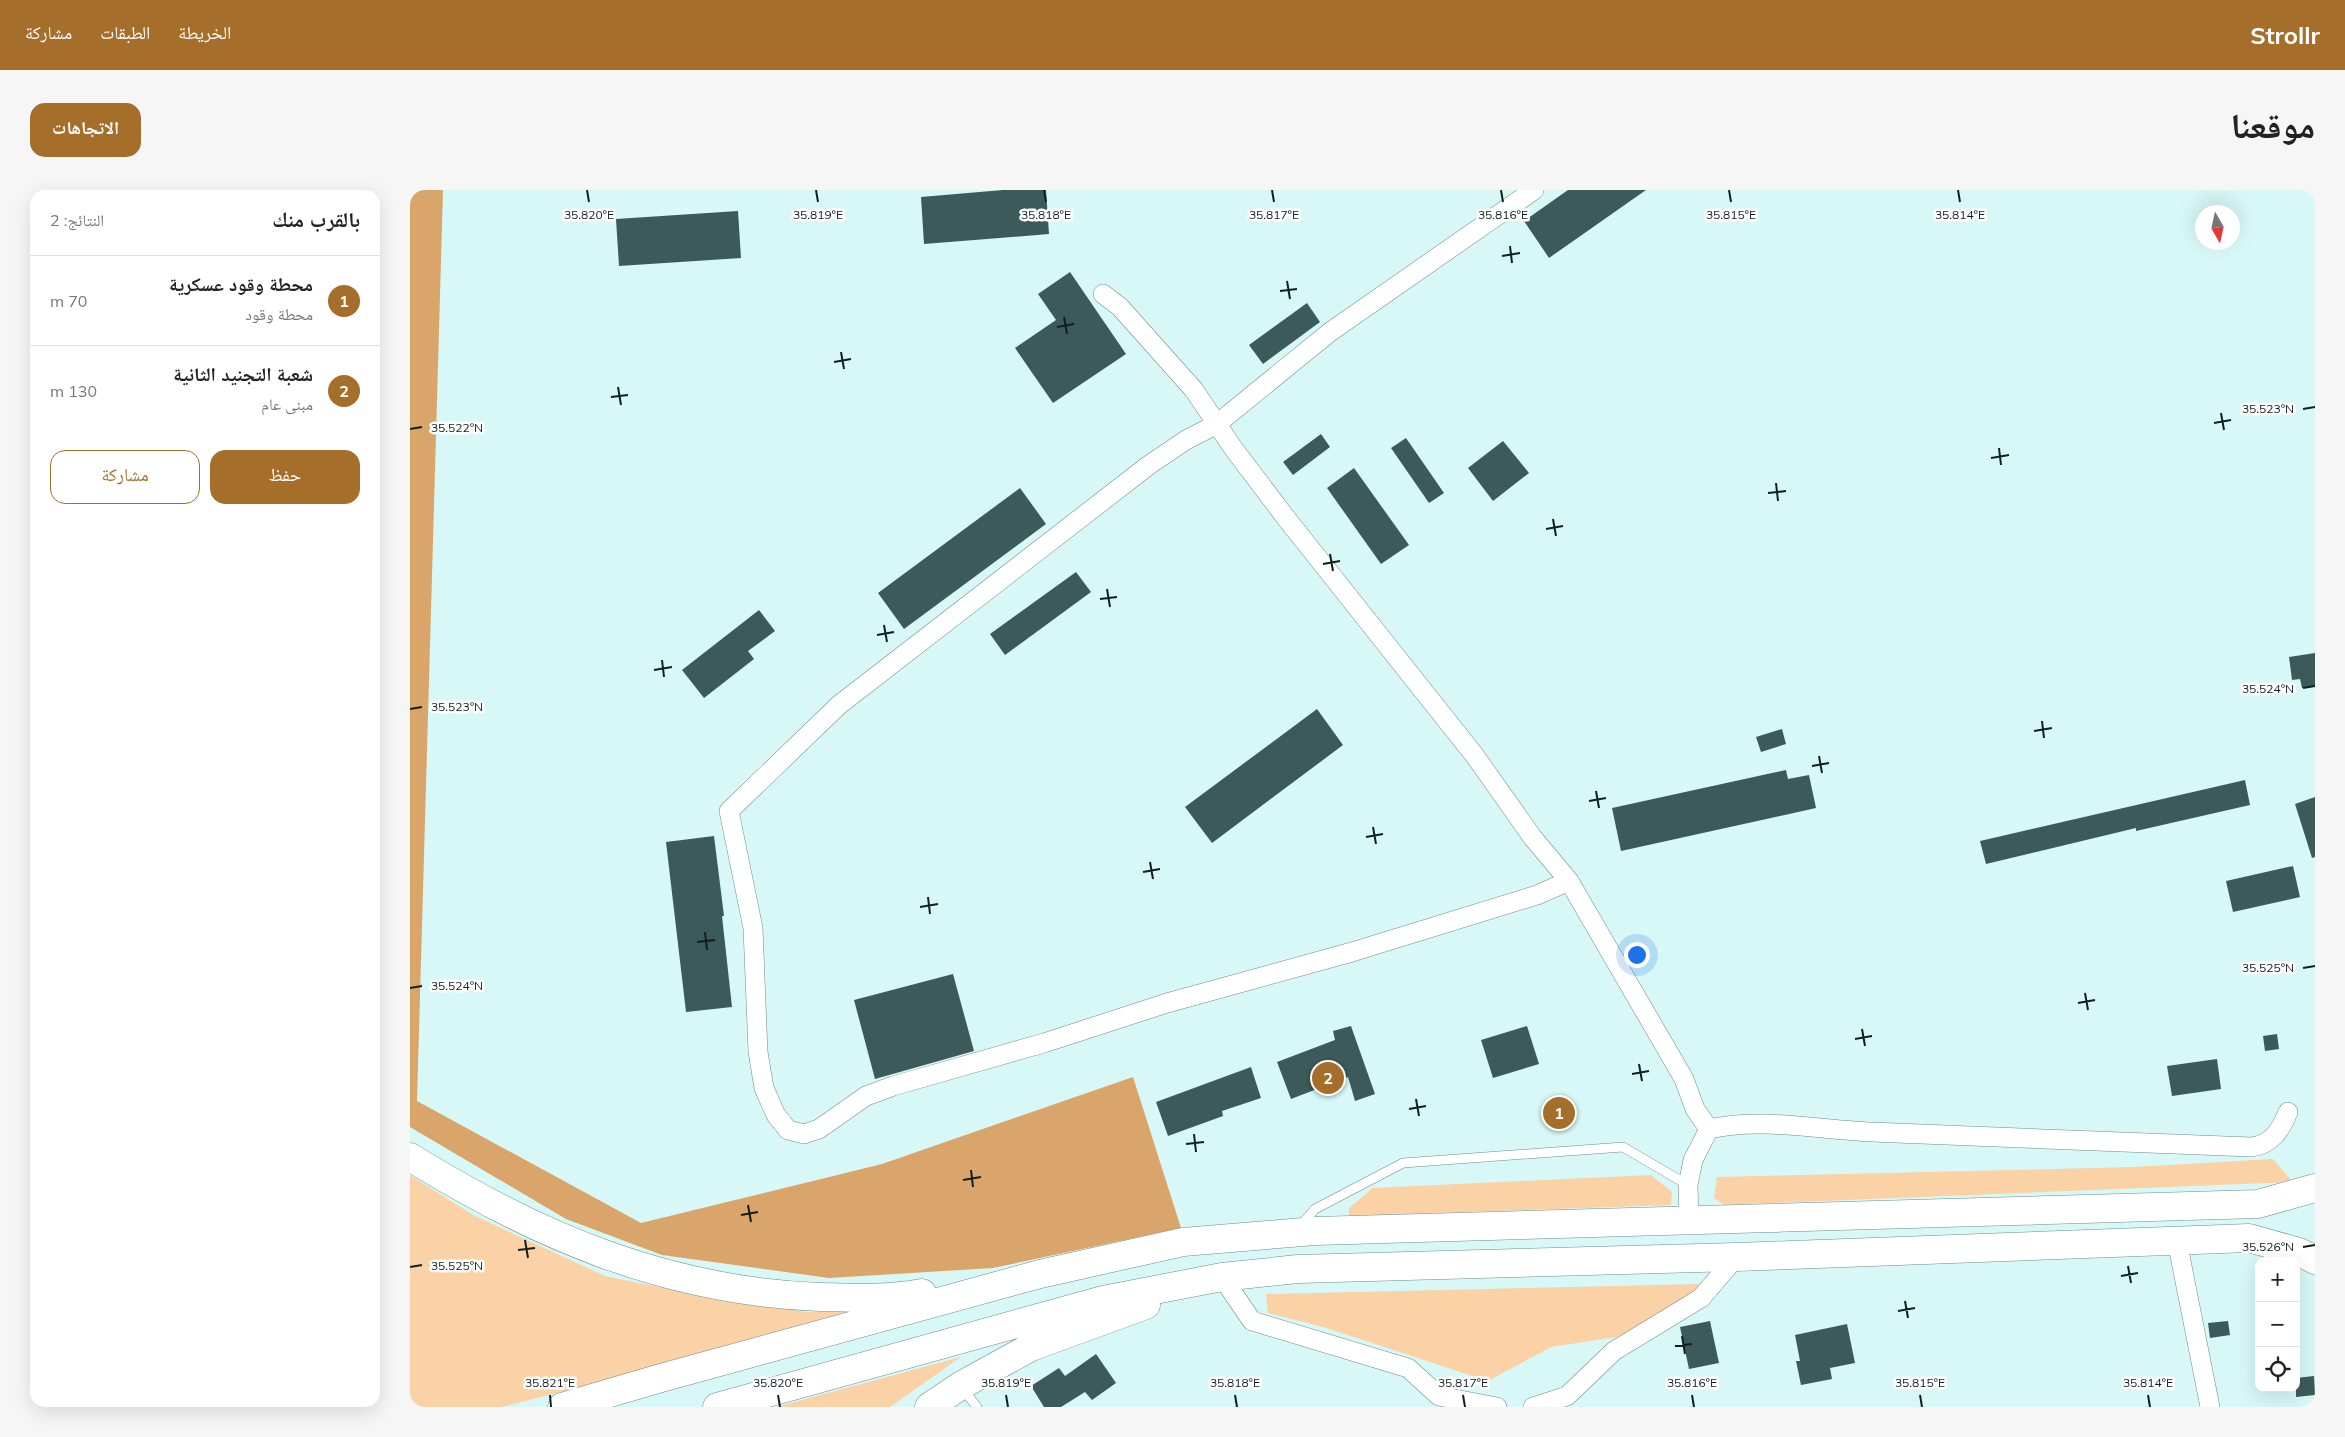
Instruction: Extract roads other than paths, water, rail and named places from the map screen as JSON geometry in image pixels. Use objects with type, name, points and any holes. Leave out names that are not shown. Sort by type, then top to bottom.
[{"type":"highway","points":[[410,1157],[462,1189],[539,1228],[594,1251],[670,1276],[730,1289],[791,1296],[845,1298],[908,1296],[1040,1274]]},
{"type":"highway","points":[[562,1407],[1040,1274],[1183,1242],[1294,1232],[2258,1204],[2315,1188]]},
{"type":"highway","points":[[717,1407],[1103,1300],[1222,1277],[1298,1269],[1736,1257],[2249,1238],[2299,1252],[2315,1260]]},
{"type":"highway","points":[[929,1407],[960,1386],[1032,1347],[1222,1277]]},
{"type":"street","points":[[1534,190],[1330,332],[1217,424],[1186,440],[1149,465],[839,705],[729,811],[752,928],[758,1052],[764,1088],[776,1115],[788,1130],[804,1134],[819,1128],[866,1096],[893,1086],[1062,1038],[1166,1002],[1352,952],[1528,898],[1569,882]]},
{"type":"street","points":[[1103,294],[1120,307],[1194,390],[1286,518],[1475,756],[1533,838],[1569,882],[1684,1079],[1694,1109],[1709,1129]]},
{"type":"street","points":[[1709,1129],[1728,1125],[1753,1124],[1868,1132],[2251,1147],[2261,1146],[2273,1138],[2283,1126],[2288,1112]]},
{"type":"street","points":[[1689,1220],[1688,1185],[1693,1160],[1709,1129]]},
{"type":"street","points":[[2177,1241],[2210,1407]]},
{"type":"street","points":[[1533,1407],[1569,1402],[1614,1351],[1701,1298],[1736,1257]]},
{"type":"street","points":[[1222,1277],[1252,1321],[1408,1368],[1438,1396],[1497,1407]]},
{"type":"lane","points":[[1294,1232],[1315,1209],[1403,1162],[1623,1147],[1688,1185]]},
{"type":"lane","points":[[960,1386],[977,1407]]},
{"type":"place","name":"شعبة التجنيد الثانية","points":[[1328,1078]]},
{"type":"place","name":"محطة وقود عسكرية","points":[[1559,1113]]}]
